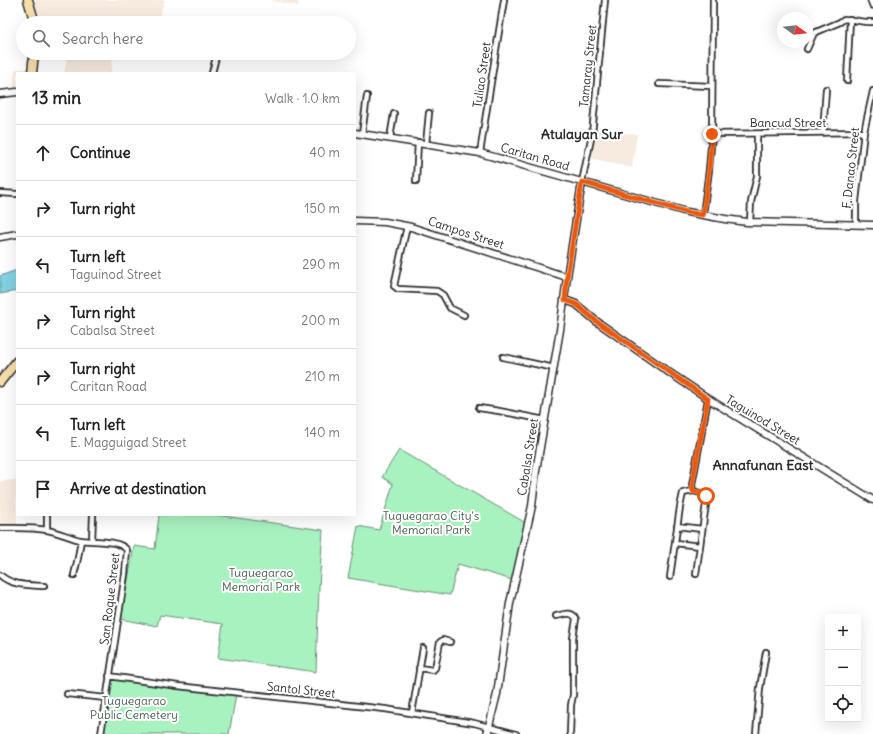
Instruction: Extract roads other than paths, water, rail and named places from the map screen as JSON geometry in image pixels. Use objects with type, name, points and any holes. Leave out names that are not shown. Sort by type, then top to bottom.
[{"type":"highway","points":[[28,0],[33,16]]},
{"type":"highway","points":[[32,72],[33,60]]},
{"type":"highway","points":[[0,382],[16,362]]},
{"type":"street","name":"Tuliao Street","points":[[480,153],[504,0]]},
{"type":"street","name":"Tamaray Street","points":[[582,182],[591,139],[605,0]]},
{"type":"street","points":[[703,215],[712,134],[713,0]]},
{"type":"street","points":[[870,0],[873,5]]},
{"type":"street","points":[[807,49],[814,33],[844,19],[859,20],[865,23],[873,22]]},
{"type":"street","points":[[847,81],[850,19]]},
{"type":"street","points":[[212,72],[215,60]]},
{"type":"street","points":[[659,84],[712,86]]},
{"type":"street","points":[[823,133],[826,89]]},
{"type":"street","name":"F. Danao Street","points":[[856,224],[856,201],[864,132],[873,91]]},
{"type":"street","points":[[0,94],[16,92]]},
{"type":"street","points":[[362,134],[367,96]]},
{"type":"street","points":[[426,144],[429,113]]},
{"type":"street","points":[[390,138],[394,114]]},
{"type":"street","name":"Caritan Road","points":[[356,132],[480,153],[686,212],[750,222],[873,225]]},
{"type":"street","name":"Bancud Street","points":[[712,134],[864,132]]},
{"type":"street","points":[[750,222],[751,202],[757,176],[756,134]]},
{"type":"street","points":[[416,181],[418,142]]},
{"type":"street","name":"Cabalsa Street","points":[[487,734],[497,694],[510,603],[532,506],[582,182]]},
{"type":"street","points":[[0,193],[16,194]]},
{"type":"street","name":"Campos Street","points":[[356,221],[385,222],[433,233],[567,277]]},
{"type":"street","points":[[406,226],[394,286],[398,289],[437,291],[443,296],[450,308],[464,315]]},
{"type":"street","points":[[0,236],[16,234]]},
{"type":"street","name":"Taguinod Street","points":[[565,300],[576,304],[596,321],[708,399],[873,500]]},
{"type":"street","points":[[503,357],[554,368]]},
{"type":"street","points":[[693,491],[692,485],[708,399]]},
{"type":"street","points":[[479,408],[545,420]]},
{"type":"street","points":[[670,577],[677,526],[684,493],[693,491],[706,496],[696,574]]},
{"type":"street","points":[[47,516],[47,530]]},
{"type":"street","points":[[92,541],[93,516]]},
{"type":"street","points":[[677,526],[702,529]]},
{"type":"street","name":"San Roque Street","points":[[0,528],[47,530],[81,540],[115,543],[122,545],[127,550],[126,574],[101,734]]},
{"type":"street","points":[[74,575],[81,540]]},
{"type":"street","points":[[675,543],[700,546]]},
{"type":"street","points":[[0,575],[5,579],[17,583],[44,586]]},
{"type":"street","points":[[556,616],[573,614],[576,618],[573,638],[573,695],[570,734]]},
{"type":"street","points":[[419,668],[433,670],[435,668],[440,642],[443,640],[450,642]]},
{"type":"street","points":[[412,713],[422,648]]},
{"type":"street","points":[[756,734],[760,688],[766,652]]},
{"type":"street","name":"Santol Street","points":[[109,676],[178,686],[412,713],[474,723],[516,734]]},
{"type":"street","points":[[67,694],[106,698]]},
{"type":"water","points":[[16,270],[16,291],[0,294],[0,276]]},
{"type":"district","name":"Atulayan Sur","points":[[582,134]]},
{"type":"district","name":"Annafunan East","points":[[763,465]]},
{"type":"park label","name":"Tuguegarao City's Memorial Park","points":[[431,523]]},
{"type":"park label","name":"Tuguegarao Memorial Park","points":[[261,580]]},
{"type":"park label","name":"Tuguegarao Public Cemetery","points":[[134,708]]}]
